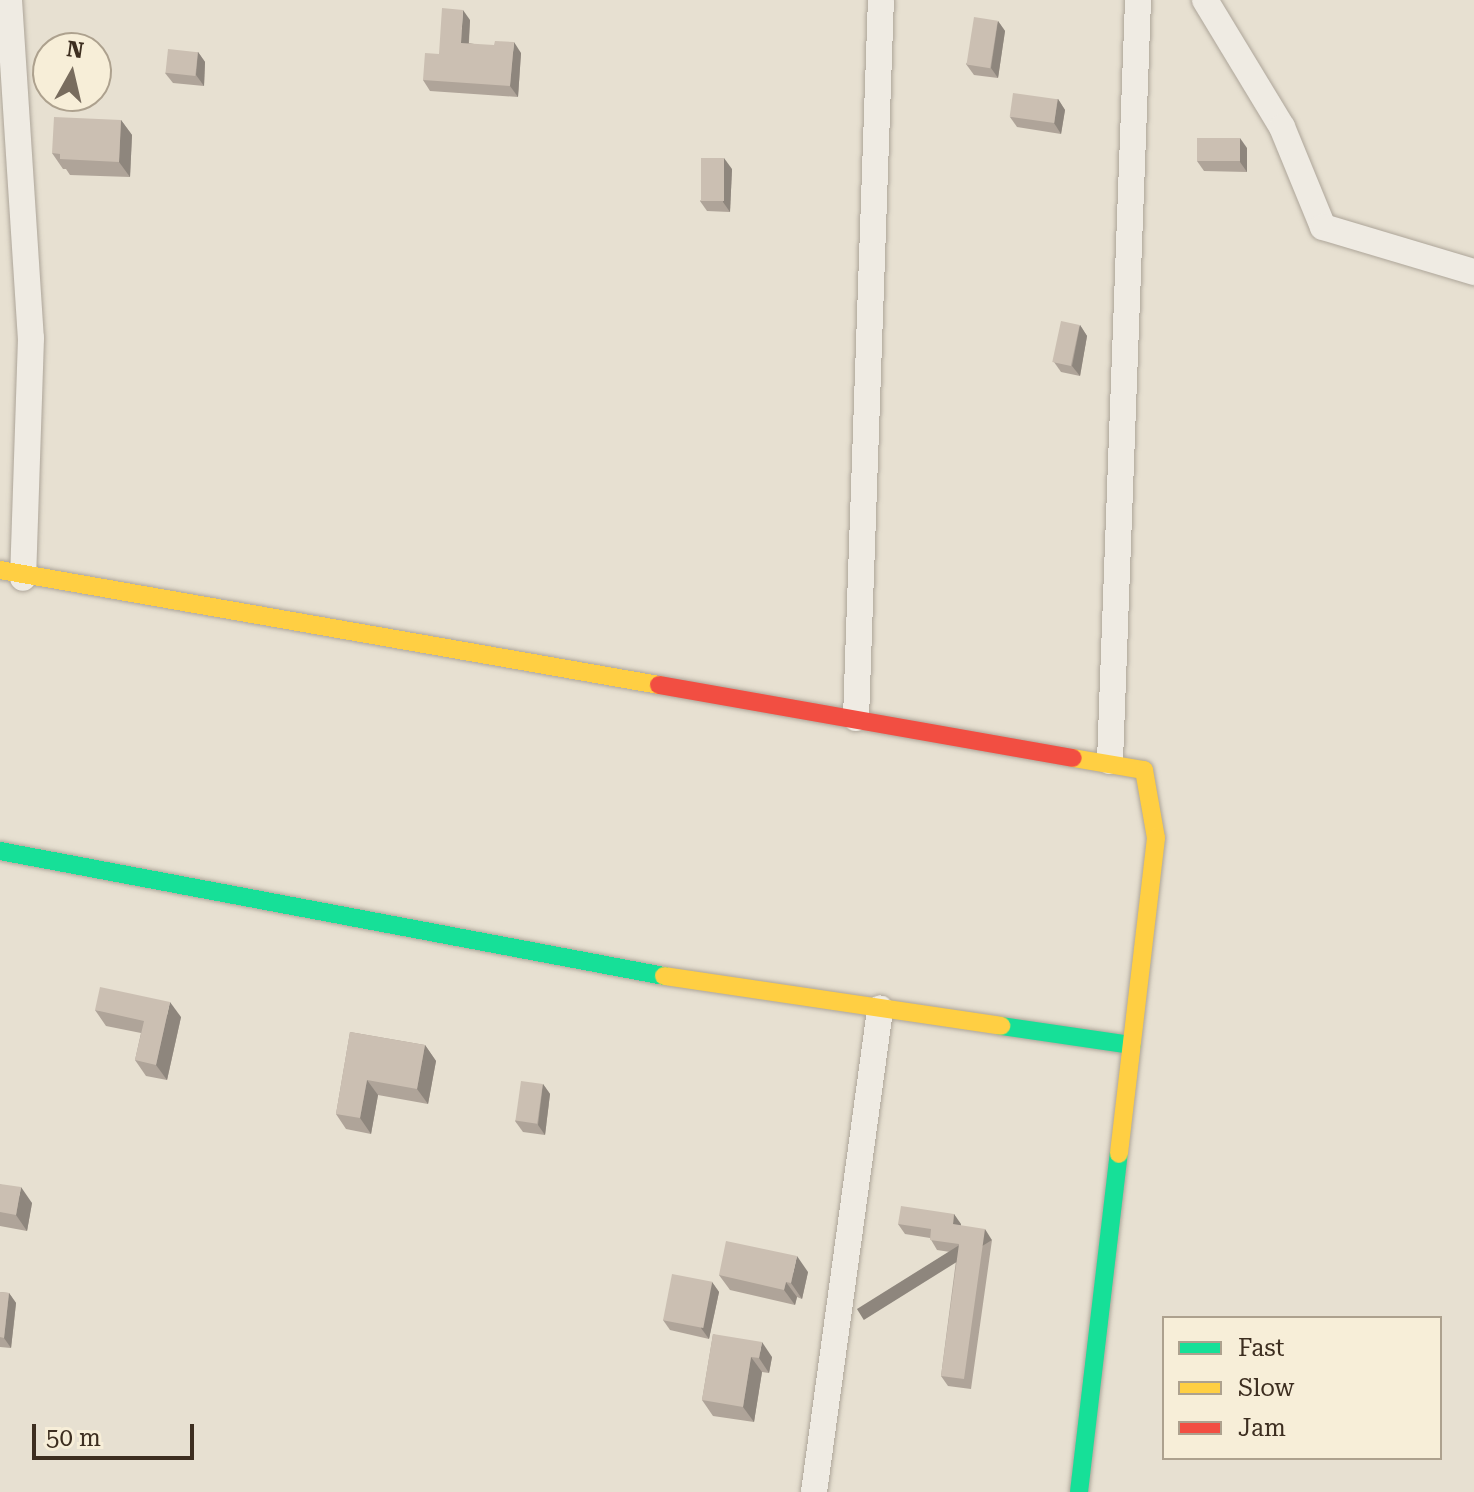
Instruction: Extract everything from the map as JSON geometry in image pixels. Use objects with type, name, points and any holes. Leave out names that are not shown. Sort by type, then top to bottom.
[{"type":"street","points":[[9,0],[31,338],[11,574],[1110,761],[1144,770],[1156,838],[1079,1492]]},
{"type":"street","points":[[856,718],[881,0]]},
{"type":"street","points":[[1110,761],[1138,0]]},
{"type":"street","points":[[1205,0],[1282,127],[1323,227],[1474,272]]},
{"type":"street","points":[[0,851],[587,965],[1132,1045]]},
{"type":"street","points":[[814,1492],[880,1008]]},
{"type":"building","points":[[442,8],[463,10],[461,43],[494,45],[495,41],[514,42],[510,86],[423,80],[425,53],[439,54]]},
{"type":"building","points":[[974,17],[998,21],[990,68],[966,64]]},
{"type":"building","points":[[168,49],[198,52],[195,76],[165,73]]},
{"type":"building","points":[[1013,93],[1058,99],[1054,123],[1010,117]]},
{"type":"building","points":[[54,117],[121,120],[119,162],[60,159],[60,154],[52,153]]},
{"type":"building","points":[[1197,138],[1240,138],[1240,161],[1197,161]]},
{"type":"building","points":[[701,158],[724,158],[724,201],[701,201]]},
{"type":"building","points":[[1061,321],[1080,325],[1071,366],[1052,362]]},
{"type":"building","points":[[100,987],[170,1002],[156,1065],[135,1060],[144,1021],[95,1010]]},
{"type":"building","points":[[350,1032],[425,1045],[417,1089],[367,1080],[360,1118],[336,1114]]},
{"type":"building","points":[[521,1081],[543,1084],[537,1124],[515,1121]]},
{"type":"building","points":[[0,1184],[21,1187],[16,1215],[0,1212]]},
{"type":"building","points":[[901,1206],[954,1214],[953,1224],[985,1229],[964,1379],[941,1376],[959,1244],[930,1240],[931,1229],[898,1224]]},
{"type":"building","points":[[726,1241],[797,1256],[791,1283],[786,1282],[784,1290],[719,1275]]},
{"type":"building","points":[[672,1274],[712,1282],[703,1328],[663,1320]]},
{"type":"building","points":[[0,1292],[9,1293],[4,1338],[0,1337]]},
{"type":"building","points":[[713,1334],[762,1342],[759,1358],[751,1357],[743,1407],[702,1400]]},
{"type":"traffic: fast","points":[[0,851],[664,976]]},
{"type":"traffic: fast","points":[[1001,1026],[1132,1045]]},
{"type":"traffic: fast","points":[[1079,1492],[1119,1154]]},
{"type":"traffic: slow","points":[[0,570],[659,685]]},
{"type":"traffic: slow","points":[[1073,758],[1144,770],[1156,838],[1119,1154]]},
{"type":"traffic: slow","points":[[664,976],[1001,1026]]},
{"type":"traffic: jam","points":[[659,685],[1073,758]]}]
